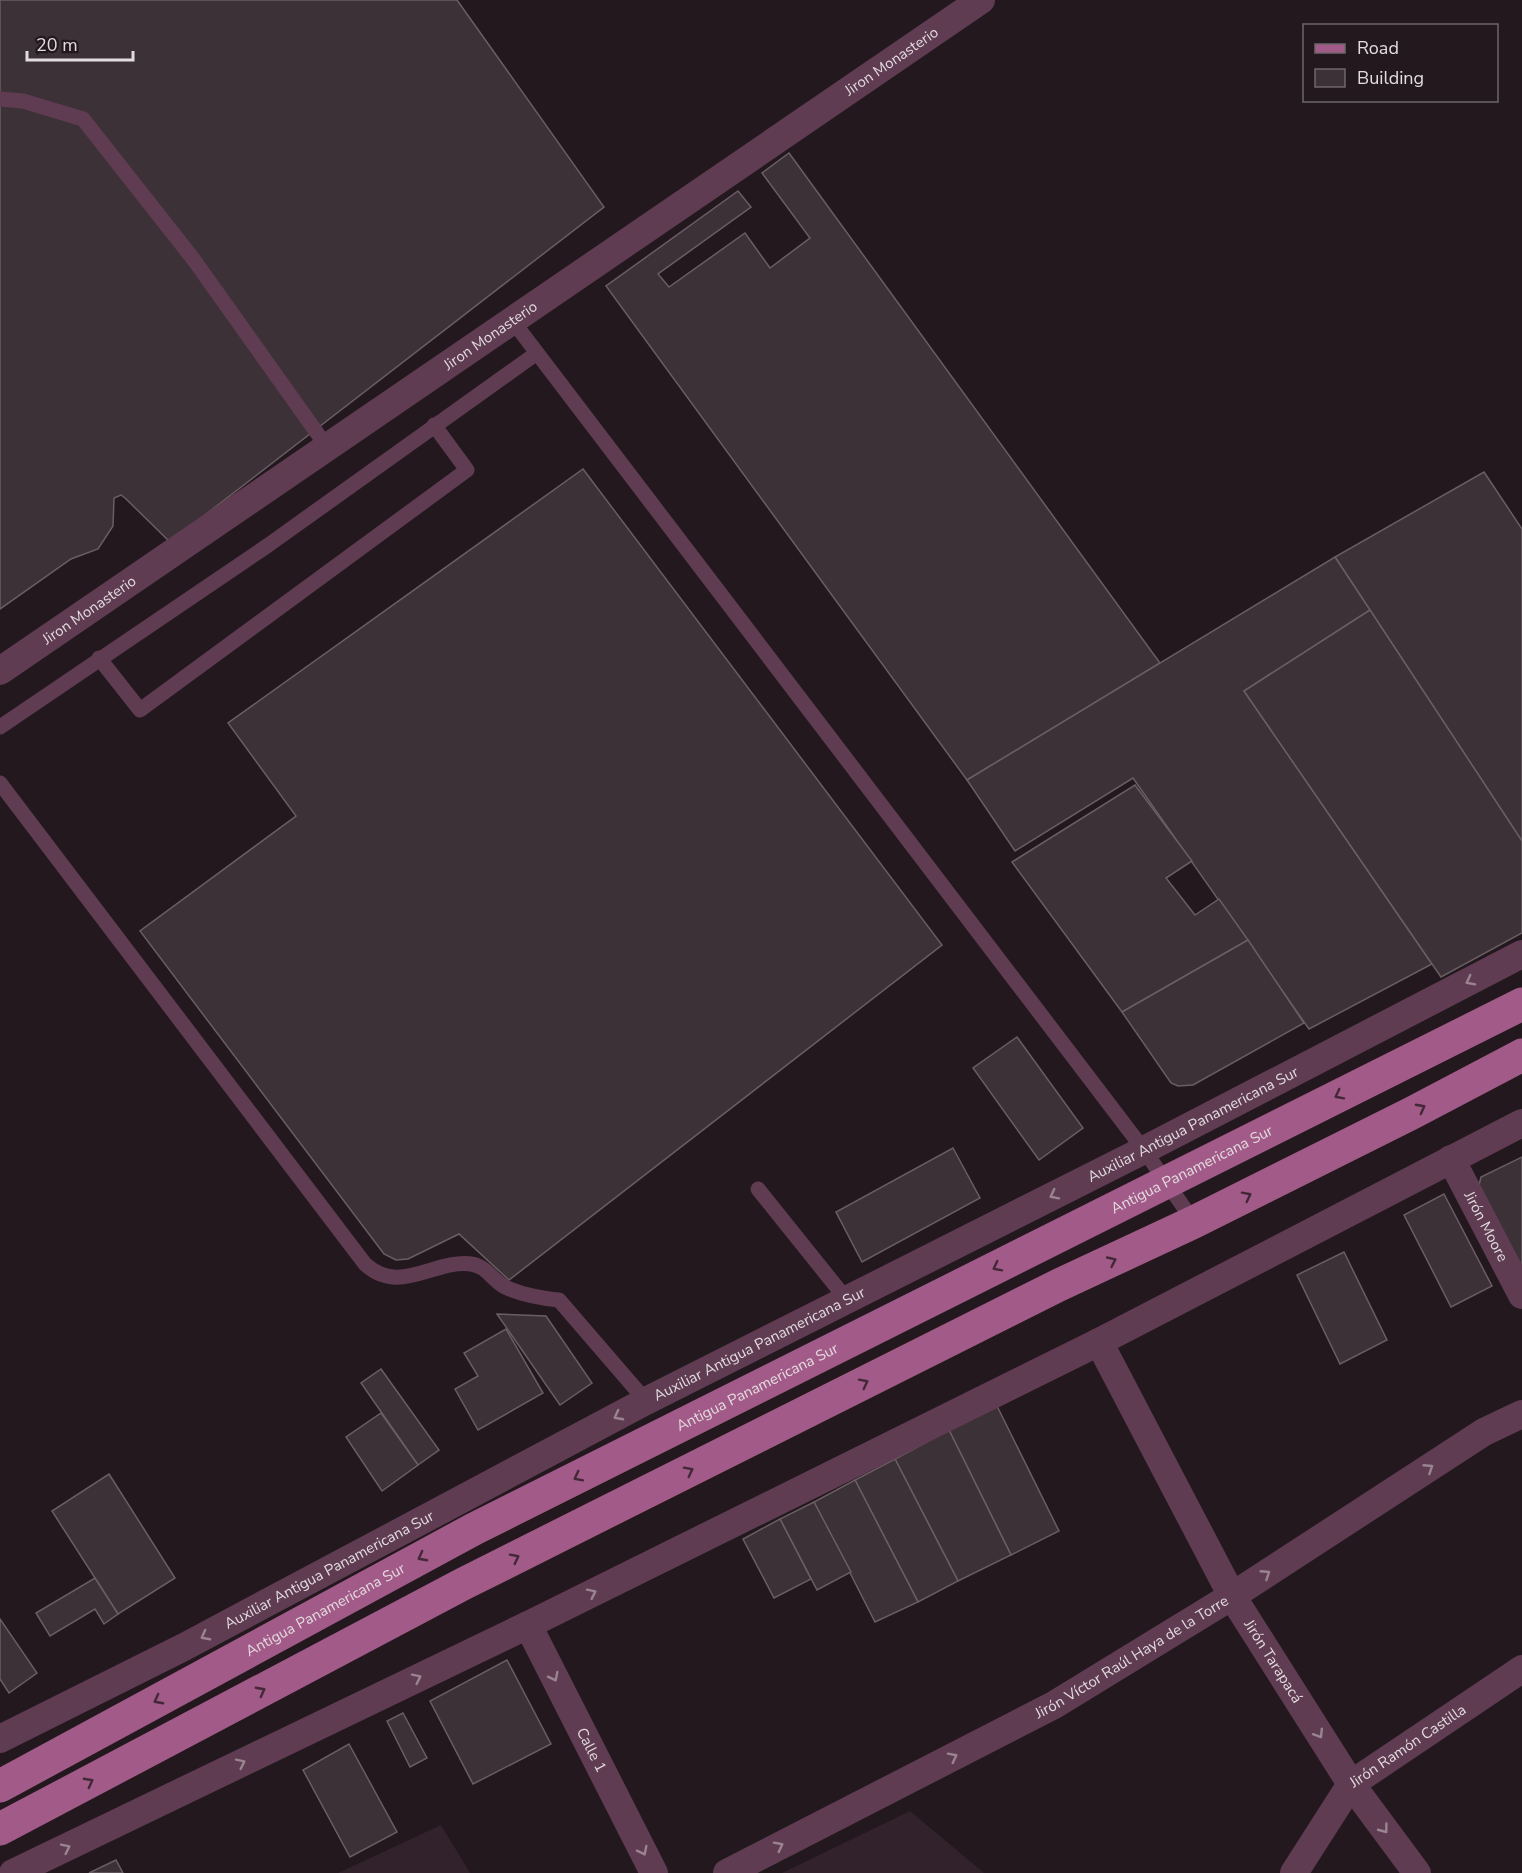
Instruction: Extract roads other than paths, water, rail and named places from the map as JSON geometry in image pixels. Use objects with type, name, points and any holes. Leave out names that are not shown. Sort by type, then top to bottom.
[{"type":"main road","name":"Antigua Panamericana Sur","points":[[0,1786],[474,1529],[1522,1004]]},
{"type":"main road","points":[[0,1828],[463,1584],[1059,1285],[1194,1222],[1522,1055]]},
{"type":"street","name":"Jiron Monasterio","points":[[0,670],[981,0]]},
{"type":"street","name":"Auxiliar Antigua Panamericana Sur","points":[[0,1739],[184,1647],[646,1401],[1144,1150],[1522,954]]},
{"type":"street","points":[[13,1873],[528,1625],[1099,1342],[1522,1123]]},
{"type":"street","name":"Jirón Moore","points":[[1451,1159],[1522,1295]]},
{"type":"street","name":"Jirón Tarapacá","points":[[1099,1342],[1232,1596],[1351,1784],[1417,1873]]},
{"type":"street","name":"Jirón Víctor Raúl Haya de la Torre","points":[[727,1873],[1054,1705],[1232,1596],[1484,1432],[1522,1414]]},
{"type":"street","name":"Calle 1","points":[[528,1625],[654,1873]]},
{"type":"street","name":"Jirón Ramón Castilla","points":[[1294,1873],[1351,1784],[1522,1668]]},
{"type":"lane","points":[[0,99],[23,101],[83,119],[194,260],[327,447]]},
{"type":"lane","points":[[512,320],[1144,1150],[1194,1222]]},
{"type":"lane","points":[[0,727],[267,546],[434,425],[537,354]]},
{"type":"lane","points":[[99,658],[140,710],[467,470],[434,425]]},
{"type":"lane","points":[[0,783],[370,1269],[376,1274],[397,1277],[469,1263],[482,1266],[502,1286],[535,1297],[559,1300],[646,1401]]},
{"type":"lane","points":[[758,1190],[847,1300]]}]
